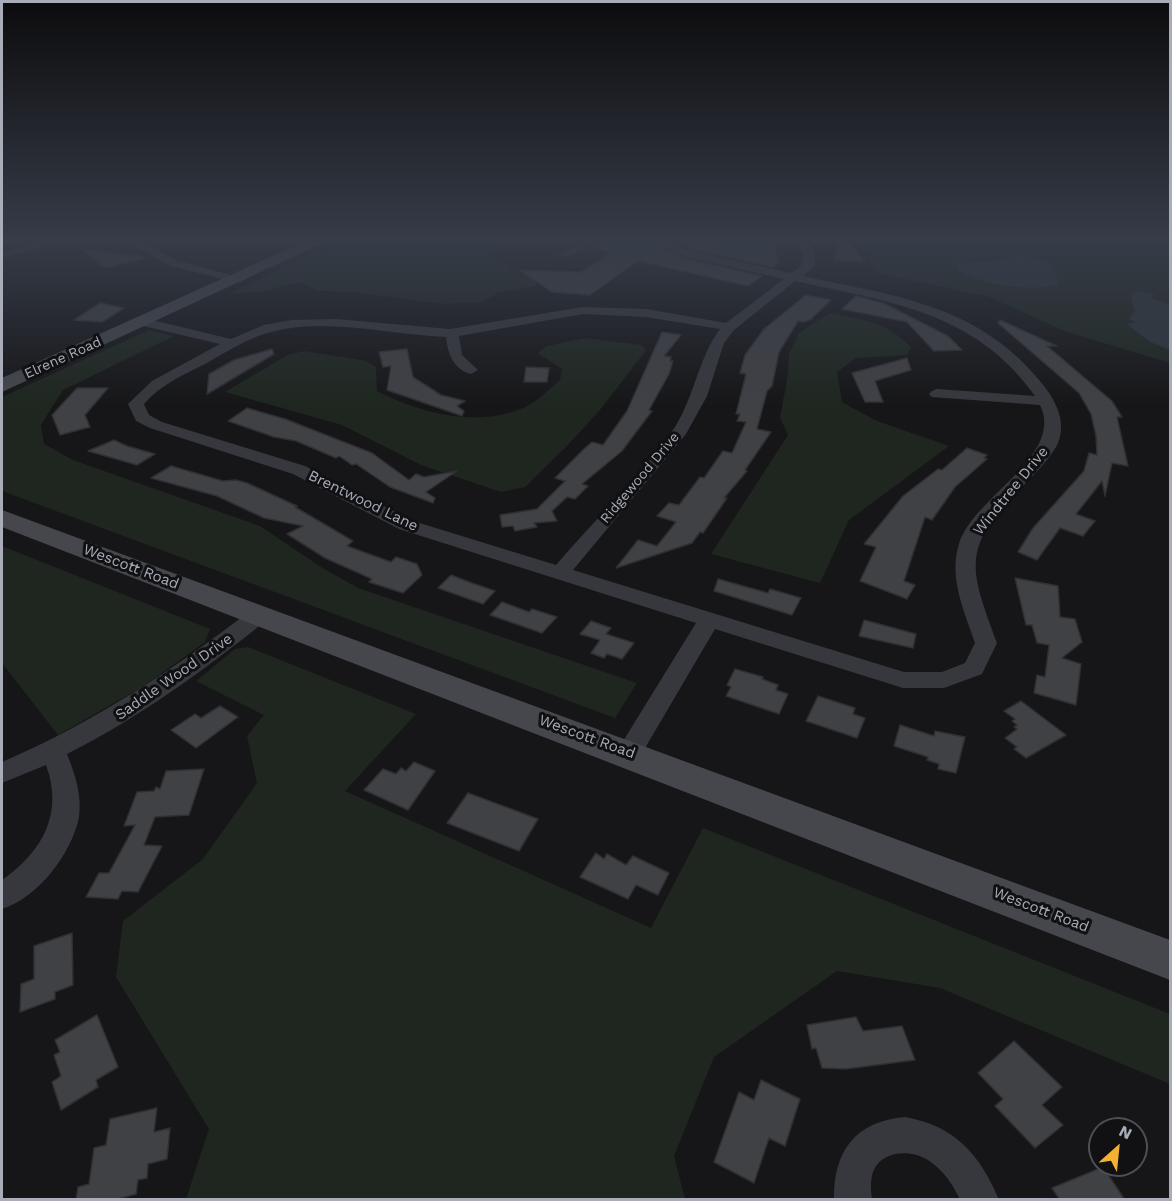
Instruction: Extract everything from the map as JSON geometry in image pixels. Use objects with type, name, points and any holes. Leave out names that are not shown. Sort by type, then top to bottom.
[{"type":"street","name":"Elrene Road","points":[[2,386],[202,296]]},
{"type":"street","name":"Ridgewood Drive","points":[[560,574],[678,434],[699,396],[717,343],[729,327],[770,296]]},
{"type":"street","name":"Windtree Drive","points":[[709,621],[903,680],[944,680],[974,668],[986,643],[966,584],[968,544],[980,524],[1050,444],[1055,422],[1048,401],[1029,377],[985,338],[965,324],[919,305],[878,296]]},
{"type":"street","points":[[144,322],[232,343],[268,328],[308,322],[409,332],[452,333],[501,327],[562,313],[602,309],[650,312],[729,327]]},
{"type":"street","points":[[452,333],[455,356],[471,370]]},
{"type":"street","name":"Brentwood Lane","points":[[232,343],[148,388],[136,404],[142,418],[156,426],[299,470],[406,525],[709,621]]},
{"type":"street","points":[[937,394],[1048,401]]},
{"type":"street","name":"Wescott Road","points":[[2,518],[629,753],[1170,960]]},
{"type":"street","name":"Saddle Wood Drive","points":[[2,773],[54,752],[134,708],[259,615]]},
{"type":"street","points":[[629,753],[709,621]]},
{"type":"street","points":[[2,896],[44,861],[61,834],[66,801],[65,783],[64,773],[54,752]]},
{"type":"street","points":[[853,1200],[854,1168],[864,1150],[879,1138],[897,1134],[918,1137],[938,1146],[957,1161],[973,1181],[980,1200]]},
{"type":"shaded area","points":[[383,296],[493,296],[482,302],[443,304]]},
{"type":"shaded area","points":[[985,296],[1170,296],[1170,363],[1064,331]]},
{"type":"shaded area","points":[[1132,296],[1153,296],[1152,298],[1170,305],[1170,350],[1150,342],[1127,324],[1136,322],[1129,319],[1135,311]]},
{"type":"shaded area","points":[[830,313],[884,327],[911,347],[907,355],[856,358],[837,372],[842,402],[877,421],[949,446],[849,520],[820,583],[711,554],[788,435],[780,418],[789,354],[799,333]]},
{"type":"shaded area","points":[[149,330],[174,336],[63,390],[41,425],[44,444],[73,460],[260,526],[321,567],[358,588],[637,683],[615,718],[2,491],[2,397]]},
{"type":"shaded area","points":[[585,338],[641,345],[646,350],[600,410],[567,446],[525,487],[501,492],[421,465],[342,425],[225,392],[288,355],[304,351],[366,361],[376,367],[377,391],[411,406],[448,415],[486,417],[523,408],[538,399],[560,380],[562,369],[538,353],[547,346]]},
{"type":"shaded area","points":[[2,546],[210,629],[205,642],[144,686],[58,735],[2,663]]},
{"type":"shaded area","points":[[248,647],[416,714],[345,791],[651,928],[703,828],[1170,1014],[1170,1084],[940,988],[837,971],[714,1057],[674,1156],[685,1199],[186,1199],[209,1129],[116,977],[123,921],[203,859],[257,783],[247,736],[264,715],[196,681],[235,649]]},
{"type":"building","points":[[805,296],[831,300],[811,319],[804,322],[798,321],[779,352],[772,386],[767,391],[757,429],[771,432],[745,470],[747,471],[724,498],[727,498],[703,533],[700,532],[692,543],[616,568],[638,540],[657,546],[676,522],[657,516],[669,503],[679,505],[700,477],[704,478],[723,451],[732,453],[746,422],[737,421],[740,414],[736,414],[746,374],[740,373],[745,355],[764,329]]},
{"type":"building","points":[[856,296],[883,303],[948,336],[962,350],[934,351],[907,322],[842,309]]},
{"type":"building","points":[[100,303],[124,308],[102,322],[74,320]]},
{"type":"building","points":[[1000,320],[1057,346],[1047,346],[1112,401],[1122,417],[1117,417],[1128,466],[1112,463],[1105,496],[1102,481],[1076,514],[1095,521],[1083,536],[1060,528],[1037,560],[1018,552],[1033,528],[1084,471],[1089,453],[1097,455],[1096,436],[1091,414],[1079,393],[998,323]]},
{"type":"building","points":[[662,332],[681,335],[664,356],[671,357],[670,361],[673,361],[669,374],[649,410],[652,411],[622,451],[582,484],[588,486],[575,499],[567,497],[552,511],[557,521],[534,523],[537,527],[515,531],[513,526],[502,527],[500,515],[537,509],[565,481],[555,478],[584,449],[592,442],[603,445],[627,411]]},
{"type":"building","points":[[272,349],[274,354],[207,394],[209,374],[234,360]]},
{"type":"building","points":[[407,349],[413,377],[441,395],[465,401],[457,406],[464,411],[462,416],[387,390],[391,366],[383,367],[379,352]]},
{"type":"building","points":[[907,358],[911,370],[875,381],[883,402],[865,402],[852,373]]},
{"type":"building","points":[[526,367],[549,368],[547,382],[524,382]]},
{"type":"building","points":[[77,388],[108,388],[85,415],[90,427],[60,435],[52,415]]},
{"type":"building","points":[[247,408],[285,419],[372,453],[409,480],[416,474],[424,477],[457,471],[426,492],[435,498],[433,503],[390,487],[356,464],[352,465],[339,456],[336,458],[296,441],[274,437],[228,421]]},
{"type":"building","points":[[114,440],[155,454],[137,465],[88,451]]},
{"type":"building","points":[[967,448],[987,455],[984,458],[987,459],[955,487],[932,520],[925,517],[904,581],[915,585],[907,599],[860,581],[876,547],[864,544],[903,496],[938,469],[942,470]]},
{"type":"building","points":[[171,466],[223,481],[236,480],[247,483],[297,506],[295,507],[353,541],[347,546],[391,562],[396,557],[417,564],[422,575],[403,593],[369,582],[372,579],[325,558],[287,534],[303,526],[264,518],[217,496],[151,478]]},
{"type":"building","points":[[451,575],[495,591],[483,604],[438,588]]},
{"type":"building","points":[[1015,578],[1058,586],[1060,617],[1075,619],[1082,642],[1062,658],[1081,664],[1076,705],[1034,693],[1037,675],[1045,677],[1049,645],[1037,643],[1032,625],[1026,625]]},
{"type":"building","points":[[718,579],[768,593],[770,589],[801,598],[792,615],[714,591]]},
{"type":"building","points":[[502,602],[529,612],[532,609],[557,617],[542,633],[490,615]]},
{"type":"building","points":[[864,620],[916,634],[913,648],[859,636]]},
{"type":"building","points":[[591,621],[611,628],[606,634],[634,643],[622,659],[607,654],[604,658],[591,653],[600,640],[580,634]]},
{"type":"building","points":[[735,669],[763,677],[762,679],[778,685],[776,690],[788,694],[779,714],[726,696],[731,687],[727,685]]},
{"type":"building","points":[[818,696],[855,708],[853,714],[865,718],[857,738],[806,721]]},
{"type":"building","points":[[1021,701],[1066,735],[1026,758],[1005,738],[1017,729],[1014,727],[1017,725],[1012,721],[1015,719],[1004,711]]},
{"type":"building","points":[[220,706],[238,717],[196,748],[171,730],[195,714],[201,718]]},
{"type":"building","points":[[900,725],[934,736],[935,731],[965,737],[956,773],[938,769],[939,764],[927,760],[928,757],[894,746]]},
{"type":"building","points":[[414,762],[435,771],[408,810],[364,790],[383,769],[396,774],[401,768],[406,771]]},
{"type":"building","points":[[204,769],[189,815],[155,817],[144,845],[162,846],[138,892],[122,891],[118,899],[86,897],[99,873],[109,873],[135,825],[124,826],[137,792],[154,791],[156,787],[160,789],[166,771]]},
{"type":"building","points":[[468,793],[538,819],[519,851],[447,823]]},
{"type":"building","points":[[596,853],[604,859],[607,854],[626,865],[633,856],[669,873],[658,895],[636,885],[628,899],[580,877]]},
{"type":"building","points":[[72,933],[73,985],[55,992],[55,999],[20,1012],[21,984],[34,979],[34,946]]},
{"type":"building","points":[[97,1015],[118,1067],[96,1080],[98,1087],[61,1110],[52,1082],[61,1076],[54,1055],[60,1052],[55,1040]]},
{"type":"building","points":[[856,1017],[863,1031],[902,1026],[915,1060],[846,1069],[822,1068],[816,1048],[812,1049],[807,1025]]},
{"type":"building","points":[[1014,1041],[1062,1087],[1042,1105],[1063,1125],[1035,1148],[995,1106],[1003,1099],[978,1073]]},
{"type":"building","points":[[761,1080],[800,1099],[785,1146],[769,1138],[754,1183],[714,1162],[739,1092],[754,1100]]},
{"type":"building","points":[[157,1108],[154,1132],[170,1128],[167,1159],[148,1164],[147,1178],[138,1180],[136,1194],[114,1200],[76,1200],[78,1187],[89,1184],[94,1148],[106,1145],[110,1119]]},
{"type":"building","points":[[1088,1173],[1088,1177],[1110,1177],[1125,1200],[1060,1200],[1052,1188]]}]
